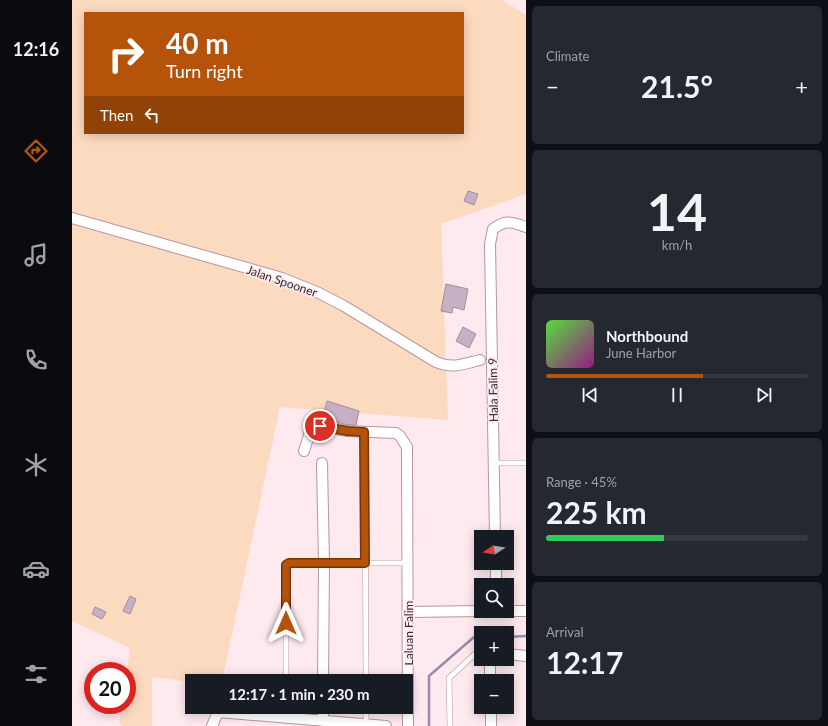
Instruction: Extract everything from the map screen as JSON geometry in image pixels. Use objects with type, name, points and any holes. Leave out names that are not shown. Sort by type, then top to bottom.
[{"type":"street","name":"Jalan Spooner","points":[[72,218],[282,278],[319,293],[344,306],[445,366],[454,366],[480,360]]},
{"type":"street","name":"Hala Falim 9","points":[[495,530],[490,244],[493,229],[502,222],[515,223],[526,227]]},
{"type":"street","name":"Laluan Falim","points":[[304,452],[310,432],[314,428],[320,426],[347,431],[396,434],[400,436],[407,447],[408,726]]},
{"type":"street","points":[[322,464],[324,563],[323,674]]},
{"type":"street","points":[[514,611],[526,610]]},
{"type":"street","points":[[408,612],[474,611]]},
{"type":"street","points":[[514,655],[526,656]]},
{"type":"street","points":[[212,726],[218,712],[286,719],[386,726]]},
{"type":"street","points":[[323,714],[323,721]]},
{"type":"street","points":[[491,714],[491,726]]},
{"type":"lane","points":[[364,432],[366,674]]},
{"type":"lane","points":[[494,463],[526,463]]},
{"type":"lane","points":[[286,674],[286,565],[289,563],[408,563]]},
{"type":"lane","points":[[450,726],[449,678],[474,655]]},
{"type":"lane","points":[[286,714],[286,719]]},
{"type":"lane","points":[[366,714],[366,725]]},
{"type":"shaded area","points":[[72,0],[502,0],[526,15],[526,194],[441,224],[448,420],[280,407],[223,674],[185,674],[185,681],[152,677],[152,726],[122,726],[119,723],[120,714],[136,714],[136,662],[128,662],[130,648],[72,621]]},
{"type":"building","points":[[468,191],[478,194],[474,205],[464,201]]},
{"type":"building","points":[[446,284],[468,289],[464,310],[453,307],[452,313],[441,311]]},
{"type":"building","points":[[463,327],[476,334],[469,348],[456,341]]},
{"type":"building","points":[[327,401],[359,411],[356,425],[348,425],[329,420],[324,412]]},
{"type":"building","points":[[130,596],[136,599],[130,614],[123,611]]},
{"type":"building","points":[[95,607],[106,612],[102,619],[92,614]]},
{"type":"waterway","points":[[514,637],[526,636]]},
{"type":"waterway","points":[[429,726],[429,676],[474,637]]},
{"type":"route","points":[[286,623],[286,565],[289,563],[365,563],[364,432],[347,431],[320,426]]}]
